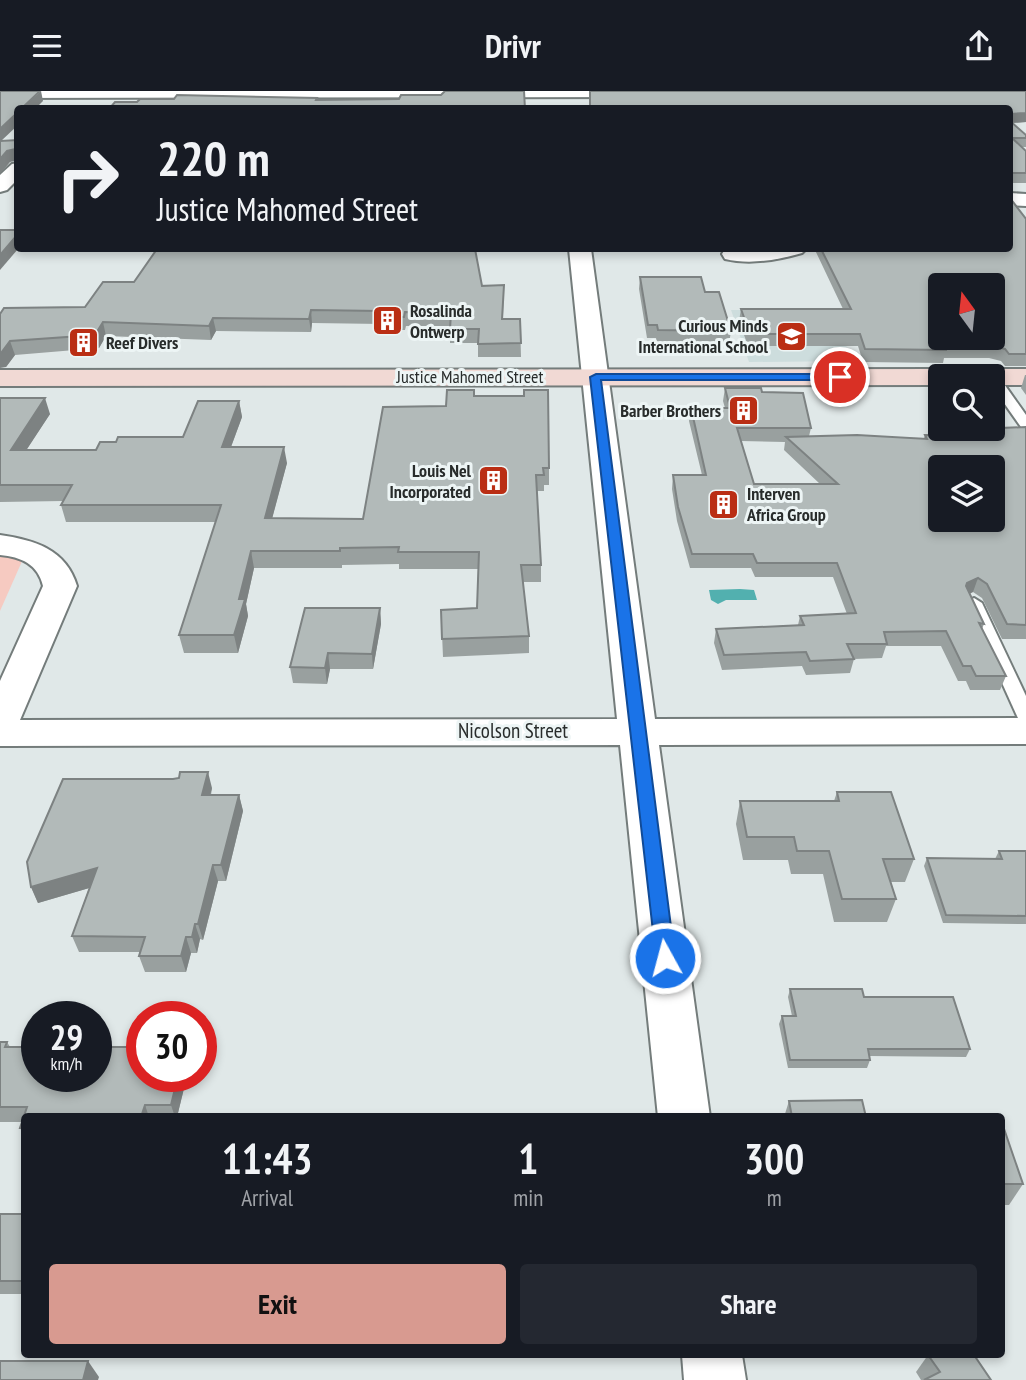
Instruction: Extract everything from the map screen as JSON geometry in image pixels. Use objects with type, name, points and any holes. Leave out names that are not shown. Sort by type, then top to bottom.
[{"type":"main road","name":"Justice Mahomed Street","points":[[0,378],[928,377]]},
{"type":"main road","points":[[1005,377],[1026,377]]},
{"type":"street","points":[[80,105],[92,92]]},
{"type":"street","points":[[0,93],[229,92],[562,97],[664,92]]},
{"type":"street","points":[[0,186],[14,172]]},
{"type":"street","points":[[580,252],[684,1113]]},
{"type":"street","points":[[733,254],[784,252]]},
{"type":"street","points":[[0,545],[26,550],[44,558],[57,570],[60,586],[0,722]]},
{"type":"street","name":"Nicolson Street","points":[[0,733],[1026,731]]},
{"type":"street","points":[[712,1358],[715,1380]]},
{"type":"lane","points":[[1005,395],[1026,424]]},
{"type":"lane","points":[[972,599],[1026,716]]},
{"type":"shaded area","name":"Curious Minds International School","points":[[731,310],[828,310],[854,361],[749,362]]},
{"type":"shaded area","points":[[0,550],[27,550],[0,611]]},
{"type":"water","points":[[709,590],[754,590],[757,600],[726,600],[718,604],[711,600]]},
{"type":"building","points":[[0,91],[40,91],[25,105],[14,105],[14,116],[0,129]]},
{"type":"building","points":[[445,91],[524,91],[525,105],[112,105],[115,102],[137,102],[140,99],[174,99],[177,95],[317,98],[316,100],[399,99],[401,95],[441,95]]},
{"type":"building","points":[[590,91],[1026,91],[1026,113],[1013,114],[1013,105],[590,105]]},
{"type":"building","points":[[1013,124],[1026,135],[1026,138],[1013,138]]},
{"type":"building","points":[[1013,139],[1026,151],[1026,173],[1013,173]]},
{"type":"building","points":[[14,140],[14,149],[7,151],[0,159],[0,141]]},
{"type":"building","points":[[1013,202],[1026,219],[1026,354],[1009,354],[1005,349],[1005,273],[928,273],[928,350],[865,349],[860,334],[750,334],[741,309],[851,309],[822,252],[1013,252]]},
{"type":"building","points":[[0,230],[14,230],[14,239],[0,255]]},
{"type":"building","points":[[155,252],[476,252],[482,286],[504,285],[502,319],[520,319],[521,343],[478,344],[479,329],[450,329],[451,313],[405,312],[404,317],[382,317],[380,311],[311,310],[309,319],[213,318],[209,326],[103,322],[95,335],[10,341],[0,353],[0,314],[4,308],[85,307],[103,282],[134,282]]},
{"type":"building","points":[[640,277],[701,277],[705,292],[719,292],[731,331],[658,330],[657,325],[648,325]]},
{"type":"building","points":[[725,388],[761,388],[762,392],[803,393],[811,428],[737,428],[754,484],[838,484],[786,437],[857,435],[927,439],[925,435],[928,435],[928,441],[1005,441],[1005,428],[1026,427],[1026,625],[1007,624],[987,584],[978,578],[966,586],[984,624],[979,623],[1006,676],[976,676],[971,666],[963,666],[946,631],[884,632],[887,644],[847,644],[854,659],[810,661],[806,652],[724,655],[716,629],[804,625],[800,616],[856,613],[837,563],[757,563],[753,554],[692,554],[678,507],[673,475],[706,475],[691,408],[730,408]]},
{"type":"building","points":[[447,390],[474,390],[474,396],[524,396],[524,390],[548,390],[549,468],[543,468],[544,475],[536,475],[541,565],[521,565],[529,636],[442,639],[441,610],[477,608],[479,552],[398,552],[399,547],[340,548],[340,551],[251,551],[239,599],[245,599],[234,635],[179,635],[221,505],[61,505],[72,485],[0,485],[0,398],[45,398],[11,450],[96,450],[100,442],[116,442],[118,437],[183,437],[198,401],[239,401],[222,447],[284,447],[265,518],[363,519],[383,407],[446,406]]},
{"type":"building","points":[[305,608],[380,608],[372,654],[328,653],[325,668],[290,667]]},
{"type":"building","points":[[180,772],[208,772],[202,795],[239,795],[221,865],[213,865],[198,924],[195,924],[192,937],[186,937],[181,956],[139,956],[145,937],[72,936],[97,868],[31,887],[27,862],[63,779],[173,779],[179,778]]},
{"type":"building","points":[[837,792],[891,792],[914,859],[883,859],[896,899],[842,899],[829,851],[797,851],[794,837],[747,837],[740,801],[839,801]]},
{"type":"building","points":[[999,851],[1026,851],[1026,916],[946,915],[927,858],[1002,859]]},
{"type":"building","points":[[790,989],[862,989],[864,997],[953,997],[970,1049],[868,1049],[870,1060],[790,1060],[782,1016],[796,1016]]},
{"type":"building","points":[[0,1042],[7,1042],[5,1047],[21,1047],[21,1092],[112,1092],[112,1047],[126,1047],[126,1092],[174,1092],[171,1105],[145,1105],[142,1113],[25,1113],[27,1107],[0,1107]]},
{"type":"building","points":[[862,1100],[865,1113],[791,1113],[789,1101]]},
{"type":"building","points":[[1005,1132],[1023,1184],[1005,1184]]},
{"type":"building","points":[[0,1214],[21,1214],[21,1281],[0,1281]]},
{"type":"building","points":[[930,1358],[976,1358],[991,1380],[924,1380],[940,1372]]},
{"type":"building","points":[[0,1361],[88,1361],[83,1380],[0,1380]]},
{"type":"place","name":"Rosalinda Ontwerp","points":[[387,321]]},
{"type":"place","name":"Curious Minds International School","points":[[791,336]]},
{"type":"place","name":"Reef Divers","points":[[83,343]]},
{"type":"place","name":"Barber Brothers","points":[[744,411]]},
{"type":"place","name":"Louis Nel Incorporated","points":[[494,481]]},
{"type":"place","name":"Interven Africa Group","points":[[724,504]]},
{"type":"route","points":[[665,958],[596,377],[840,377]]}]
